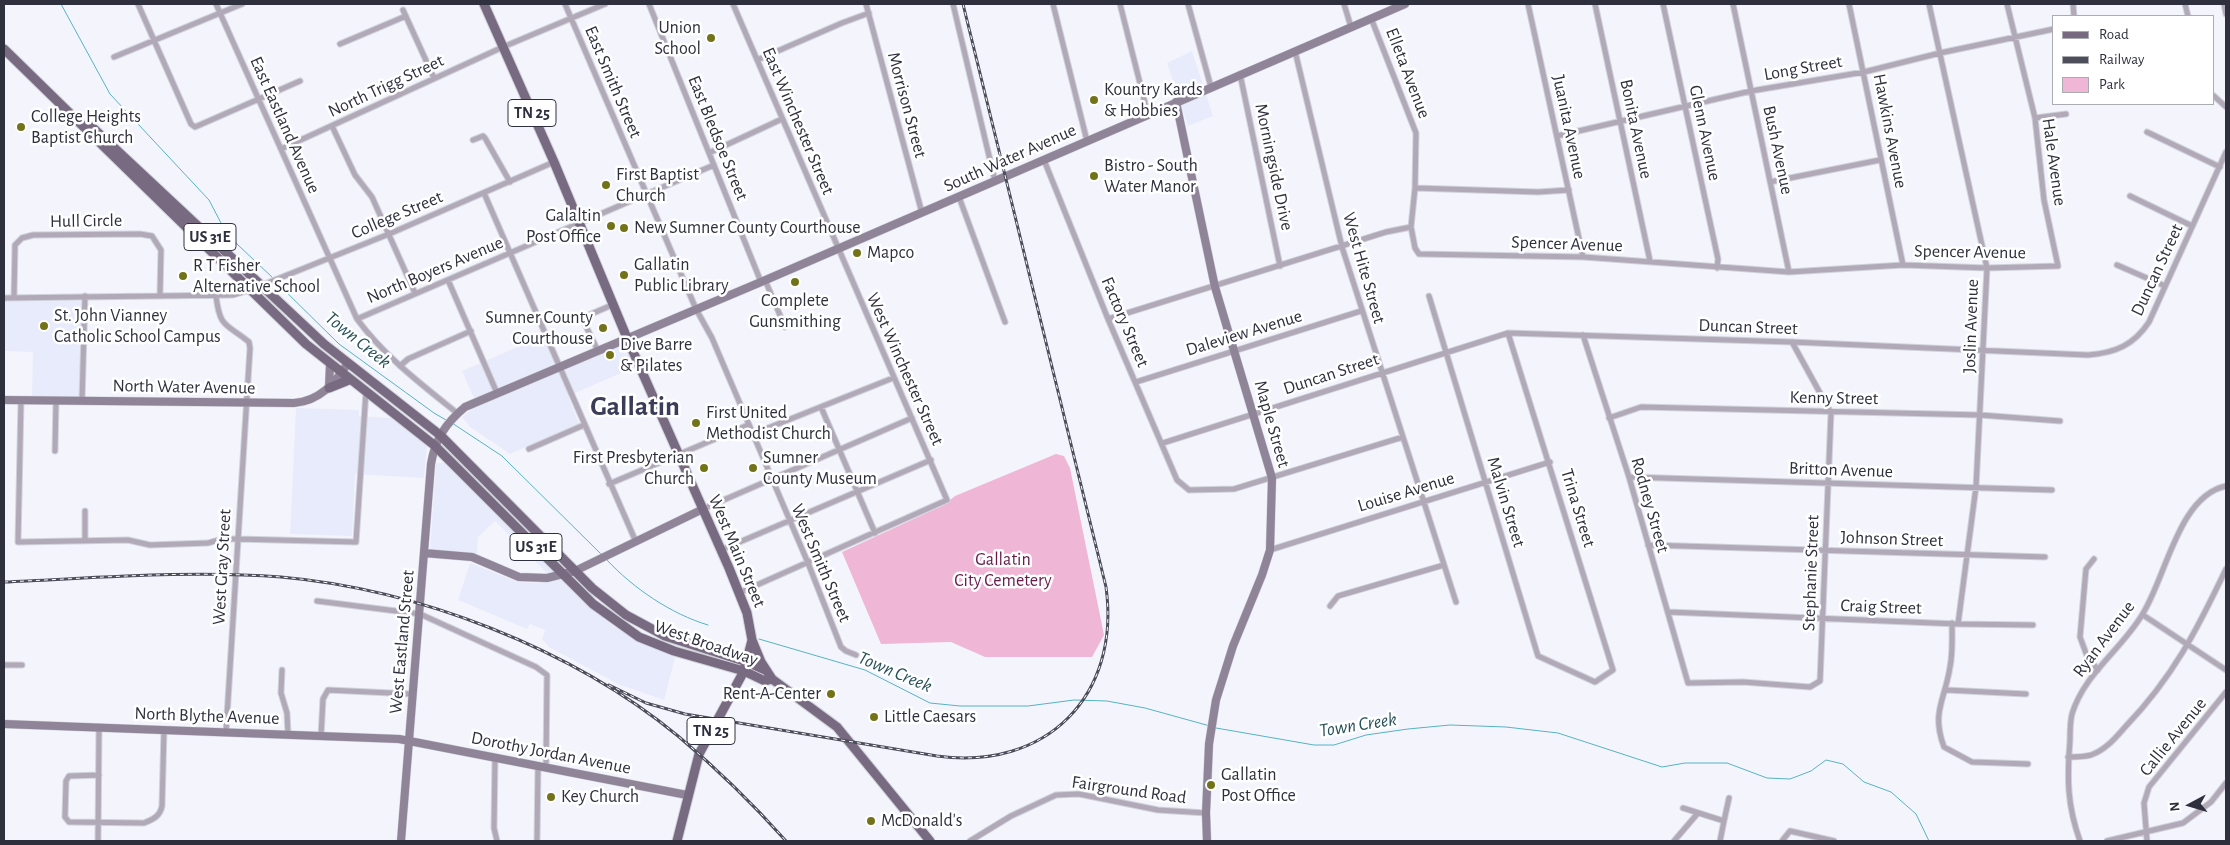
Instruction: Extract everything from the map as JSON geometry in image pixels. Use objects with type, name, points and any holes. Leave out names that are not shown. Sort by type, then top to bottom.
[{"type":"main road","name":"TN 25","points":[[484,4],[554,162],[626,338]]},
{"type":"main road","name":"US 31E","points":[[4,49],[53,96],[265,283],[348,363],[443,431],[592,588],[626,615],[649,628],[675,640],[745,666]]},
{"type":"main road","name":"US 31E","points":[[63,103],[250,290],[330,364],[434,445]]},
{"type":"main road","name":"West Main Street","points":[[626,338],[739,592],[748,618],[752,640]]},
{"type":"main road","points":[[329,388],[349,380]]},
{"type":"main road","name":"West Broadway","points":[[434,445],[593,604],[644,639],[674,651],[745,666],[765,681],[770,675]]},
{"type":"main road","points":[[644,639],[649,628]]},
{"type":"main road","name":"TN 25","points":[[677,841],[699,754],[745,666],[752,640]]},
{"type":"main road","points":[[752,640],[761,662],[770,675]]},
{"type":"main road","name":"US 31E","points":[[770,675],[837,727],[930,841]]},
{"type":"street","points":[[138,4],[191,124],[195,127],[300,81]]},
{"type":"street","name":"East Eastland Avenue","points":[[216,4],[328,258],[357,319],[374,342],[456,415]]},
{"type":"street","points":[[114,57],[242,4]]},
{"type":"street","name":"East Smith Street","points":[[565,4],[696,309]]},
{"type":"street","name":"North Trigg Street","points":[[281,149],[502,47],[604,4]]},
{"type":"street","name":"East Bledsoe Street","points":[[649,4],[714,165],[763,281],[785,327]]},
{"type":"street","name":"East Winchester Street","points":[[733,4],[838,248]]},
{"type":"street","name":"Morrison Street","points":[[866,4],[922,213]]},
{"type":"street","points":[[953,4],[995,181]]},
{"type":"street","points":[[1053,4],[1087,141]]},
{"type":"street","points":[[1120,4],[1148,115]]},
{"type":"street","points":[[1188,4],[1211,87]]},
{"type":"street","points":[[1344,4],[1351,27]]},
{"type":"street","name":"South Water Avenue","points":[[626,338],[922,213],[1405,4]]},
{"type":"street","name":"Juanita Avenue","points":[[1528,4],[1583,257]]},
{"type":"street","name":"Bonita Avenue","points":[[1595,4],[1650,260]]},
{"type":"street","name":"Glenn Avenue","points":[[1663,4],[1718,259],[1717,268]]},
{"type":"street","name":"Bush Avenue","points":[[1733,4],[1789,272]]},
{"type":"street","name":"Hawkins Avenue","points":[[1849,4],[1903,265]]},
{"type":"street","name":"Joslin Avenue","points":[[1929,4],[1987,268],[1985,351],[1976,487],[1968,555],[1955,624],[1951,664],[1946,690],[1940,704],[1938,721],[1944,747],[1972,762],[2028,764]]},
{"type":"street","name":"Hale Avenue","points":[[2007,4],[2035,118],[2044,200],[2058,266]]},
{"type":"street","points":[[2224,4],[2226,14]]},
{"type":"street","points":[[340,44],[405,13],[434,78]]},
{"type":"street","points":[[757,60],[869,13]]},
{"type":"street","name":"Elleta Avenue","points":[[1371,18],[1416,133],[1415,188],[1411,228]]},
{"type":"street","name":"Long Street","points":[[1557,136],[1751,91],[1864,72],[1940,53],[2052,29]]},
{"type":"street","name":"West Hite Street","points":[[1295,51],[1342,247],[1456,602]]},
{"type":"street","name":"Morningside Drive","points":[[1240,74],[1280,266]]},
{"type":"street","points":[[2215,97],[2226,107]]},
{"type":"street","name":"Maple Street","points":[[1176,102],[1214,287],[1272,478],[1270,550],[1262,575],[1233,646],[1216,700],[1210,736],[1206,814],[1207,841]]},
{"type":"street","points":[[2035,118],[2066,114]]},
{"type":"street","points":[[709,153],[782,119]]},
{"type":"street","points":[[332,126],[355,175],[372,198],[415,293]]},
{"type":"street","points":[[2146,132],[2220,167]]},
{"type":"street","points":[[472,140],[478,136],[485,138],[510,182]]},
{"type":"street","name":"Duncan Street","points":[[1163,443],[1508,333],[1792,342],[2088,355],[2111,353],[2127,345],[2142,333],[2226,152]]},
{"type":"street","name":"Factory Street","points":[[1044,160],[1108,319],[1163,443],[1177,480],[1189,490],[1234,490],[1272,478]]},
{"type":"street","points":[[1770,182],[1880,160]]},
{"type":"street","name":"College Street","points":[[216,296],[250,290],[389,234],[554,162]]},
{"type":"street","name":"North Boyers Avenue","points":[[357,319],[714,165]]},
{"type":"street","points":[[1415,188],[1538,192],[1569,190]]},
{"type":"street","points":[[484,193],[609,484],[636,542]]},
{"type":"street","points":[[2130,196],[2192,226]]},
{"type":"street","points":[[959,197],[1005,322]]},
{"type":"street","points":[[1108,319],[1386,232],[1411,228]]},
{"type":"street","name":"Spencer Avenue","points":[[1411,228],[1415,248],[1420,254],[1650,260],[1672,265],[1789,272],[1903,265],[1987,268],[2058,266]]},
{"type":"street","name":"Hull Circle","points":[[14,297],[14,250],[18,240],[33,235],[140,234],[152,236],[161,250],[160,294]]},
{"type":"street","name":"West Winchester Street","points":[[838,248],[947,500],[875,533]]},
{"type":"street","points":[[2117,265],[2165,286]]},
{"type":"street","points":[[448,280],[497,393]]},
{"type":"street","points":[[4,298],[160,294],[216,296]]},
{"type":"street","points":[[82,401],[85,296]]},
{"type":"street","name":"West Gray Street","points":[[216,296],[218,316],[224,325],[243,337],[250,345],[226,732]]},
{"type":"street","name":"Malvin Street","points":[[1428,296],[1538,656],[1595,682]]},
{"type":"street","points":[[598,351],[582,318],[612,305]]},
{"type":"street","name":"West Smith Street","points":[[696,309],[712,338],[808,563],[841,647],[856,655]]},
{"type":"street","name":"Daleview Avenue","points":[[1136,382],[1361,311]]},
{"type":"street","points":[[400,366],[408,359],[471,331]]},
{"type":"street","name":"Trina Street","points":[[1508,333],[1550,462],[1613,670],[1595,682]]},
{"type":"street","name":"Rodney Street","points":[[1583,335],[1629,477],[1688,683]]},
{"type":"street","points":[[434,445],[456,415],[465,407],[626,338]]},
{"type":"street","points":[[1792,342],[1831,413]]},
{"type":"street","name":"North Water Avenue","points":[[4,400],[302,402],[329,388],[348,363]]},
{"type":"street","points":[[329,388],[330,364]]},
{"type":"street","points":[[753,434],[893,378]]},
{"type":"street","points":[[20,401],[18,542],[128,540],[150,545],[208,543],[222,539],[237,539],[356,542],[370,394]]},
{"type":"street","points":[[55,451],[56,401]]},
{"type":"street","points":[[739,592],[875,533],[821,407]]},
{"type":"street","name":"Kenny Street","points":[[1609,418],[1641,407],[1831,413],[1980,415],[2060,421]]},
{"type":"street","name":"Stephanie Street","points":[[1688,683],[1743,682],[1810,688],[1820,681],[1831,413]]},
{"type":"street","points":[[424,553],[472,557],[519,577],[547,578],[575,571],[703,509],[912,418]]},
{"type":"street","points":[[529,449],[584,425]]},
{"type":"street","points":[[609,484],[679,456],[748,425]]},
{"type":"street","points":[[1272,478],[1403,437]]},
{"type":"street","name":"West Eastland Street","points":[[401,841],[434,445]]},
{"type":"street","points":[[720,550],[931,460]]},
{"type":"street","name":"Louise Avenue","points":[[1270,550],[1550,462]]},
{"type":"street","name":"Britton Avenue","points":[[1629,477],[2052,490]]},
{"type":"street","name":"Ryan Avenue","points":[[2080,841],[2072,820],[2067,791],[2072,715],[2083,688],[2143,615],[2187,519],[2199,501],[2208,493],[2226,486]]},
{"type":"street","points":[[85,511],[85,540]]},
{"type":"street","name":"Johnson Street","points":[[1648,545],[2045,557]]},
{"type":"street","points":[[2094,559],[2086,569],[2080,638],[2087,656],[2098,670]]},
{"type":"street","points":[[1330,606],[1338,596],[1444,565]]},
{"type":"street","points":[[2068,757],[2092,755],[2110,744],[2173,670],[2189,646],[2226,569]]},
{"type":"street","points":[[316,601],[420,614],[536,667],[547,675],[546,768]]},
{"type":"street","name":"Craig Street","points":[[1668,612],[1955,624],[2032,625]]},
{"type":"street","points":[[2143,615],[2226,670]]},
{"type":"street","points":[[4,665],[22,665]]},
{"type":"street","points":[[282,670],[281,693],[287,713],[288,734]]},
{"type":"street","points":[[321,736],[322,699],[328,690],[412,694]]},
{"type":"street","points":[[1946,690],[2026,694]]},
{"type":"street","name":"Callie Avenue","points":[[2147,841],[2144,803],[2149,787],[2226,692]]},
{"type":"street","name":"North Blythe Avenue","points":[[4,724],[409,740]]},
{"type":"street","points":[[98,841],[99,728]]},
{"type":"street","points":[[99,775],[69,776],[66,790],[65,817],[69,822],[144,823],[161,812],[164,730]]},
{"type":"street","name":"Dorothy Jordan Avenue","points":[[409,740],[687,796]]},
{"type":"street","points":[[495,758],[494,828],[497,841]]},
{"type":"street","points":[[537,841],[538,766]]},
{"type":"street","points":[[2107,841],[2183,823],[2194,817],[2211,802],[2226,783]]},
{"type":"street","name":"Fairground Road","points":[[970,841],[1011,816],[1056,795],[1079,794],[1162,810],[1206,814]]},
{"type":"street","points":[[1720,841],[1729,798]]},
{"type":"street","points":[[1683,808],[1724,821]]},
{"type":"street","points":[[1674,841],[1698,813]]},
{"type":"street","points":[[1782,841],[1790,831],[1834,841]]},
{"type":"shaded area","points":[[1192,51],[1213,116],[1188,126],[1167,63]]},
{"type":"shaded area","name":"St. John Vianney Catholic School Campus","points":[[4,301],[84,301],[82,398],[32,397],[33,352],[4,351]]},
{"type":"shaded area","points":[[543,336],[558,370],[625,342],[635,367],[568,396],[579,424],[510,454],[470,427],[462,417],[477,405],[462,371]]},
{"type":"shaded area","points":[[296,408],[359,410],[359,416],[391,418],[427,445],[424,478],[355,474],[352,536],[290,534]]},
{"type":"shaded area","points":[[436,463],[445,463],[591,607],[613,626],[675,658],[664,700],[618,684],[549,647],[542,639],[545,630],[530,624],[527,629],[458,600],[470,563],[518,582],[540,583],[547,573],[495,521],[478,537],[477,556],[464,552],[430,550]]},
{"type":"green space","name":"Gallatin City Cemetery","points":[[1056,454],[1064,456],[1070,468],[1104,635],[1092,657],[985,657],[951,642],[881,644],[842,552],[944,505],[955,496]]},
{"type":"waterway","name":"Town Creek","points":[[61,4],[110,94],[209,200],[221,223],[237,244],[273,278]]},
{"type":"waterway","name":"Town Creek","points":[[275,281],[339,344],[446,420]]},
{"type":"waterway","name":"Town Creek","points":[[452,423],[502,456],[602,555]]},
{"type":"waterway","name":"Town Creek","points":[[607,560],[653,599],[680,614],[708,625]]},
{"type":"waterway","name":"Town Creek","points":[[759,639],[865,670],[930,703],[960,706],[1028,706],[1074,700],[1107,701],[1145,708],[1210,726]]},
{"type":"waterway","name":"Town Creek","points":[[1216,728],[1314,745],[1334,745],[1366,735],[1408,729],[1450,725],[1506,727],[1558,733],[1662,767],[1685,763],[1727,763],[1767,778],[1790,779],[1811,771],[1826,760],[1843,764],[1864,782],[1891,792],[1916,814],[1929,841]]},
{"type":"railway","points":[[609,685],[646,703],[685,714],[937,756],[976,758],[1012,751],[1042,738],[1068,718],[1088,692],[1101,662],[1108,626],[1106,587],[963,4]]},
{"type":"railway","points":[[4,582],[177,574],[281,577],[333,584],[438,609],[490,628],[541,650],[590,676],[636,704],[678,736],[706,761],[786,841]]},
{"type":"place","name":"Union School","points":[[711,38]]},
{"type":"place","name":"Kountry Kards & Hobbies","points":[[1094,100]]},
{"type":"place","name":"College Heights Baptist Church","points":[[21,127]]},
{"type":"place","name":"Bistro - South Water Manor","points":[[1094,176]]},
{"type":"place","name":"First Baptist Church","points":[[606,185]]},
{"type":"place","name":"Galaltin Post Office","points":[[611,226]]},
{"type":"place","name":"New Sumner County Courthouse","points":[[624,228]]},
{"type":"place","name":"Mapco","points":[[857,253]]},
{"type":"place","name":"Gallatin Public Library","points":[[624,275]]},
{"type":"place","name":"R T Fisher Alternative School","points":[[183,276]]},
{"type":"place","name":"Complete Gunsmithing","points":[[795,282]]},
{"type":"place","name":"St. John Vianney Catholic School Campus","points":[[44,326]]},
{"type":"place","name":"Sumner County Courthouse","points":[[603,328]]},
{"type":"place","name":"Dive Barre & Pilates","points":[[610,355]]},
{"type":"place","name":"First United Methodist Church","points":[[696,423]]},
{"type":"place","name":"First Presbyterian Church","points":[[704,468]]},
{"type":"place","name":"Sumner County Museum","points":[[753,468]]},
{"type":"place","name":"Rent-A-Center","points":[[831,694]]},
{"type":"place","name":"Little Caesars","points":[[874,717]]},
{"type":"place","name":"Gallatin Post Office","points":[[1211,785]]},
{"type":"place","name":"Key Church","points":[[551,797]]},
{"type":"place","name":"McDonald's","points":[[871,821]]},
{"type":"district","name":"Gallatin","points":[[635,407]]}]
